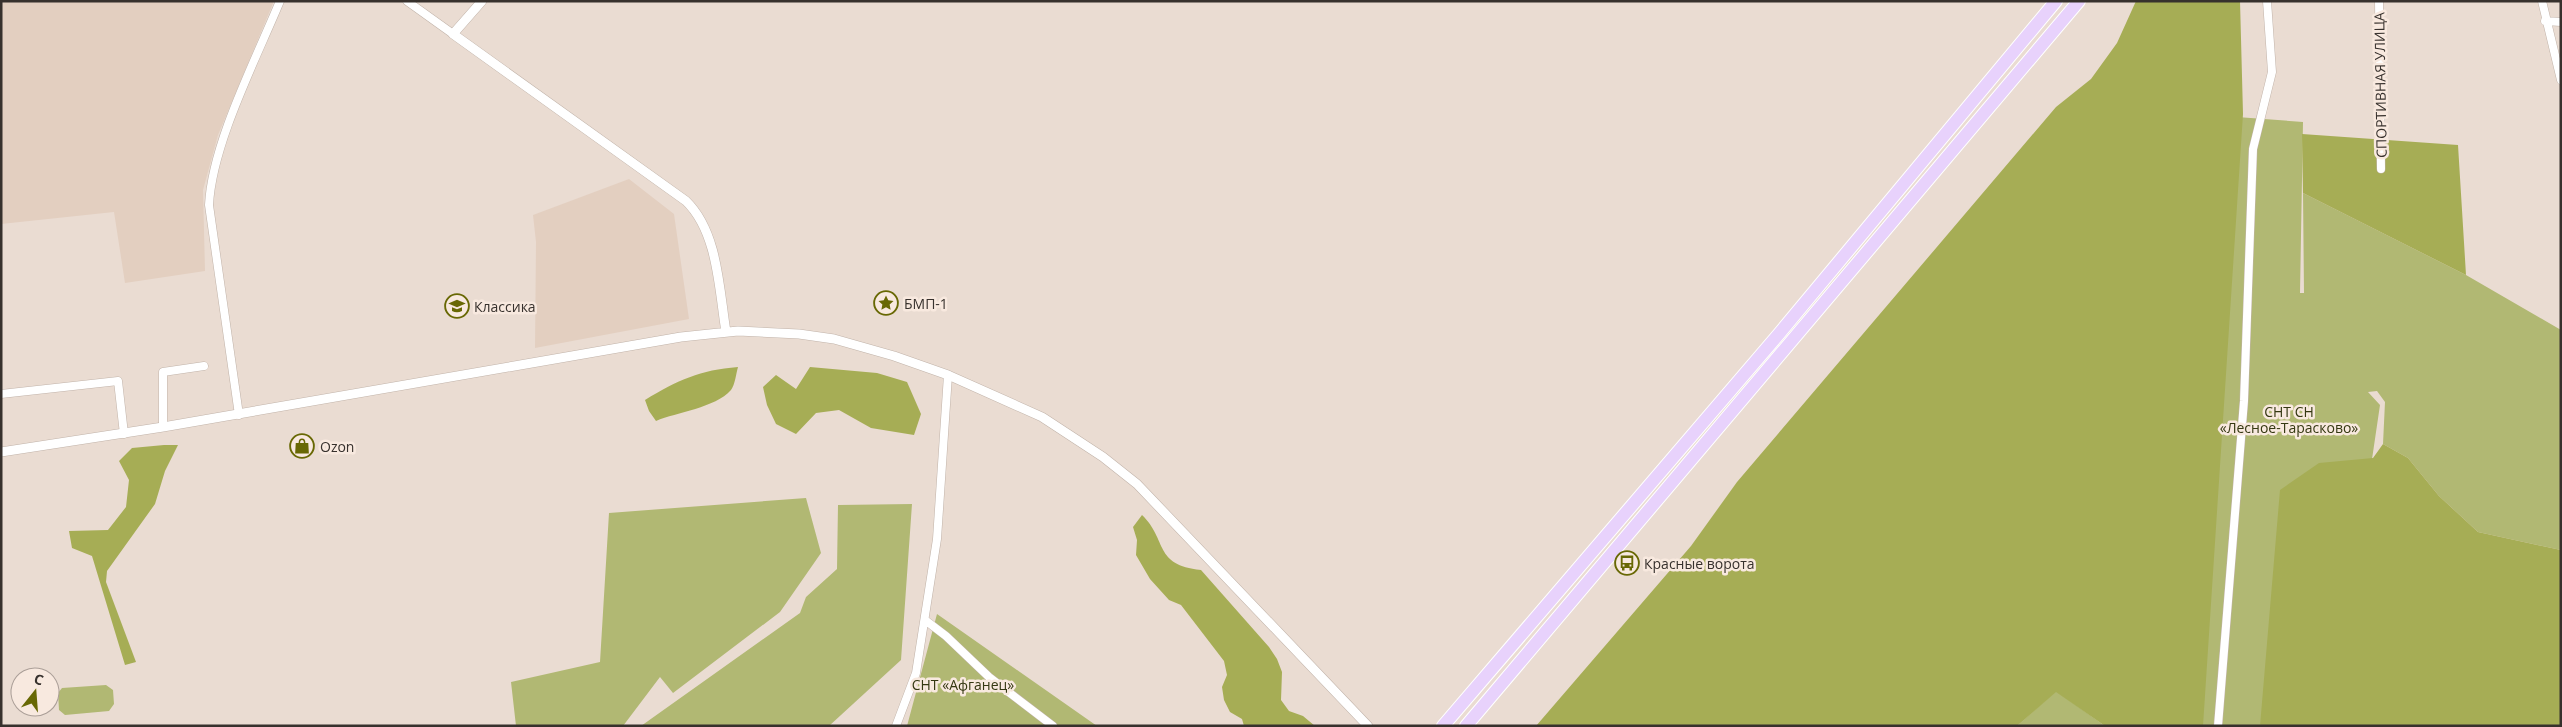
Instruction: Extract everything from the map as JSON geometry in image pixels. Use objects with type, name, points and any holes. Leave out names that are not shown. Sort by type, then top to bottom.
[{"type":"highway","points":[[1443,726],[1765,350],[2056,1]]},
{"type":"highway","points":[[1466,726],[2079,1]]},
{"type":"street","points":[[239,415],[209,205],[210,190],[224,136],[280,1]]},
{"type":"street","points":[[406,1],[693,208],[700,217],[710,239],[726,332]]},
{"type":"street","points":[[453,34],[482,1]]},
{"type":"street","points":[[2218,726],[2244,401],[2253,149],[2272,72],[2267,1]]},
{"type":"street","name":"СПОРТИВНАЯ УЛИЦА","points":[[2379,1],[2381,169]]},
{"type":"street","points":[[2542,1],[2545,21],[2561,80]]},
{"type":"street","points":[[2545,21],[2561,22]]},
{"type":"street","points":[[1,452],[163,428],[539,360],[726,332],[799,334],[834,339],[894,356],[948,375],[1042,416],[1122,472],[1152,498],[1368,726]]},
{"type":"street","points":[[163,428],[163,372],[204,366]]},
{"type":"street","points":[[896,726],[916,673],[938,539],[948,375]]},
{"type":"street","points":[[1,394],[118,381],[124,434]]},
{"type":"street","points":[[925,620],[946,636],[989,677],[1053,726]]},
{"type":"shaded area","points":[[1,1],[274,1],[218,135],[203,190],[205,271],[125,283],[114,212],[1,224]]},
{"type":"shaded area","points":[[629,179],[674,214],[689,319],[535,348],[536,242],[533,215]]},
{"type":"green space","points":[[2136,1],[2240,1],[2243,114],[2203,726],[2105,726],[2056,692],[2017,726],[1536,726],[1691,546],[1737,482],[2056,107],[2091,79],[2117,43]]},
{"type":"green space","name":"СНТ СН «Лесное-Тарасково»","points":[[2237,117],[2303,122],[2300,293],[2304,293],[2303,193],[2466,275],[2561,330],[2561,550],[2478,532],[2439,496],[2408,458],[2383,444],[2385,402],[2377,391],[2368,392],[2380,405],[2371,466],[2260,726],[2192,726]]},
{"type":"green space","points":[[2302,134],[2458,145],[2466,275],[2303,193]]},
{"type":"green space","points":[[738,367],[731,390],[715,401],[656,421],[649,411],[645,400],[668,387],[701,373]]},
{"type":"green space","points":[[810,367],[877,373],[907,382],[921,414],[914,435],[871,428],[839,410],[816,413],[796,434],[776,424],[767,405],[763,387],[776,375],[796,389]]},
{"type":"green space","points":[[2383,444],[2408,458],[2439,496],[2478,532],[2561,550],[2561,726],[2260,726],[2280,490],[2319,463],[2373,458]]},
{"type":"green space","points":[[178,445],[165,471],[155,504],[107,571],[106,582],[136,662],[125,665],[92,556],[72,548],[69,531],[108,530],[126,507],[129,480],[119,461],[132,448]]},
{"type":"green space","points":[[806,498],[821,553],[780,612],[673,693],[660,677],[623,726],[516,726],[511,682],[600,662],[609,513]]},
{"type":"green space","points":[[912,504],[901,660],[829,726],[641,726],[800,613],[806,597],[837,569],[838,505]]},
{"type":"green space","points":[[1142,515],[1150,524],[1168,557],[1175,563],[1201,570],[1269,647],[1277,659],[1282,672],[1281,700],[1289,711],[1303,716],[1315,726],[1244,726],[1242,719],[1230,712],[1224,700],[1222,687],[1227,675],[1224,661],[1181,605],[1169,600],[1150,579],[1136,555],[1137,540],[1133,527]]},
{"type":"green space","name":"СНТ «Афганец»","points":[[937,614],[1097,726],[907,726]]},
{"type":"green space","points":[[106,685],[113,690],[114,704],[109,711],[65,715],[60,711],[60,690],[62,688]]},
{"type":"green space","points":[[2056,691],[2105,726],[2017,726]]},
{"type":"place","name":"БМП-1","points":[[886,303]]},
{"type":"place","name":"Классика","points":[[457,306]]},
{"type":"place","name":"Ozon","points":[[302,446]]},
{"type":"place","name":"Красные ворота","points":[[1627,563]]}]
